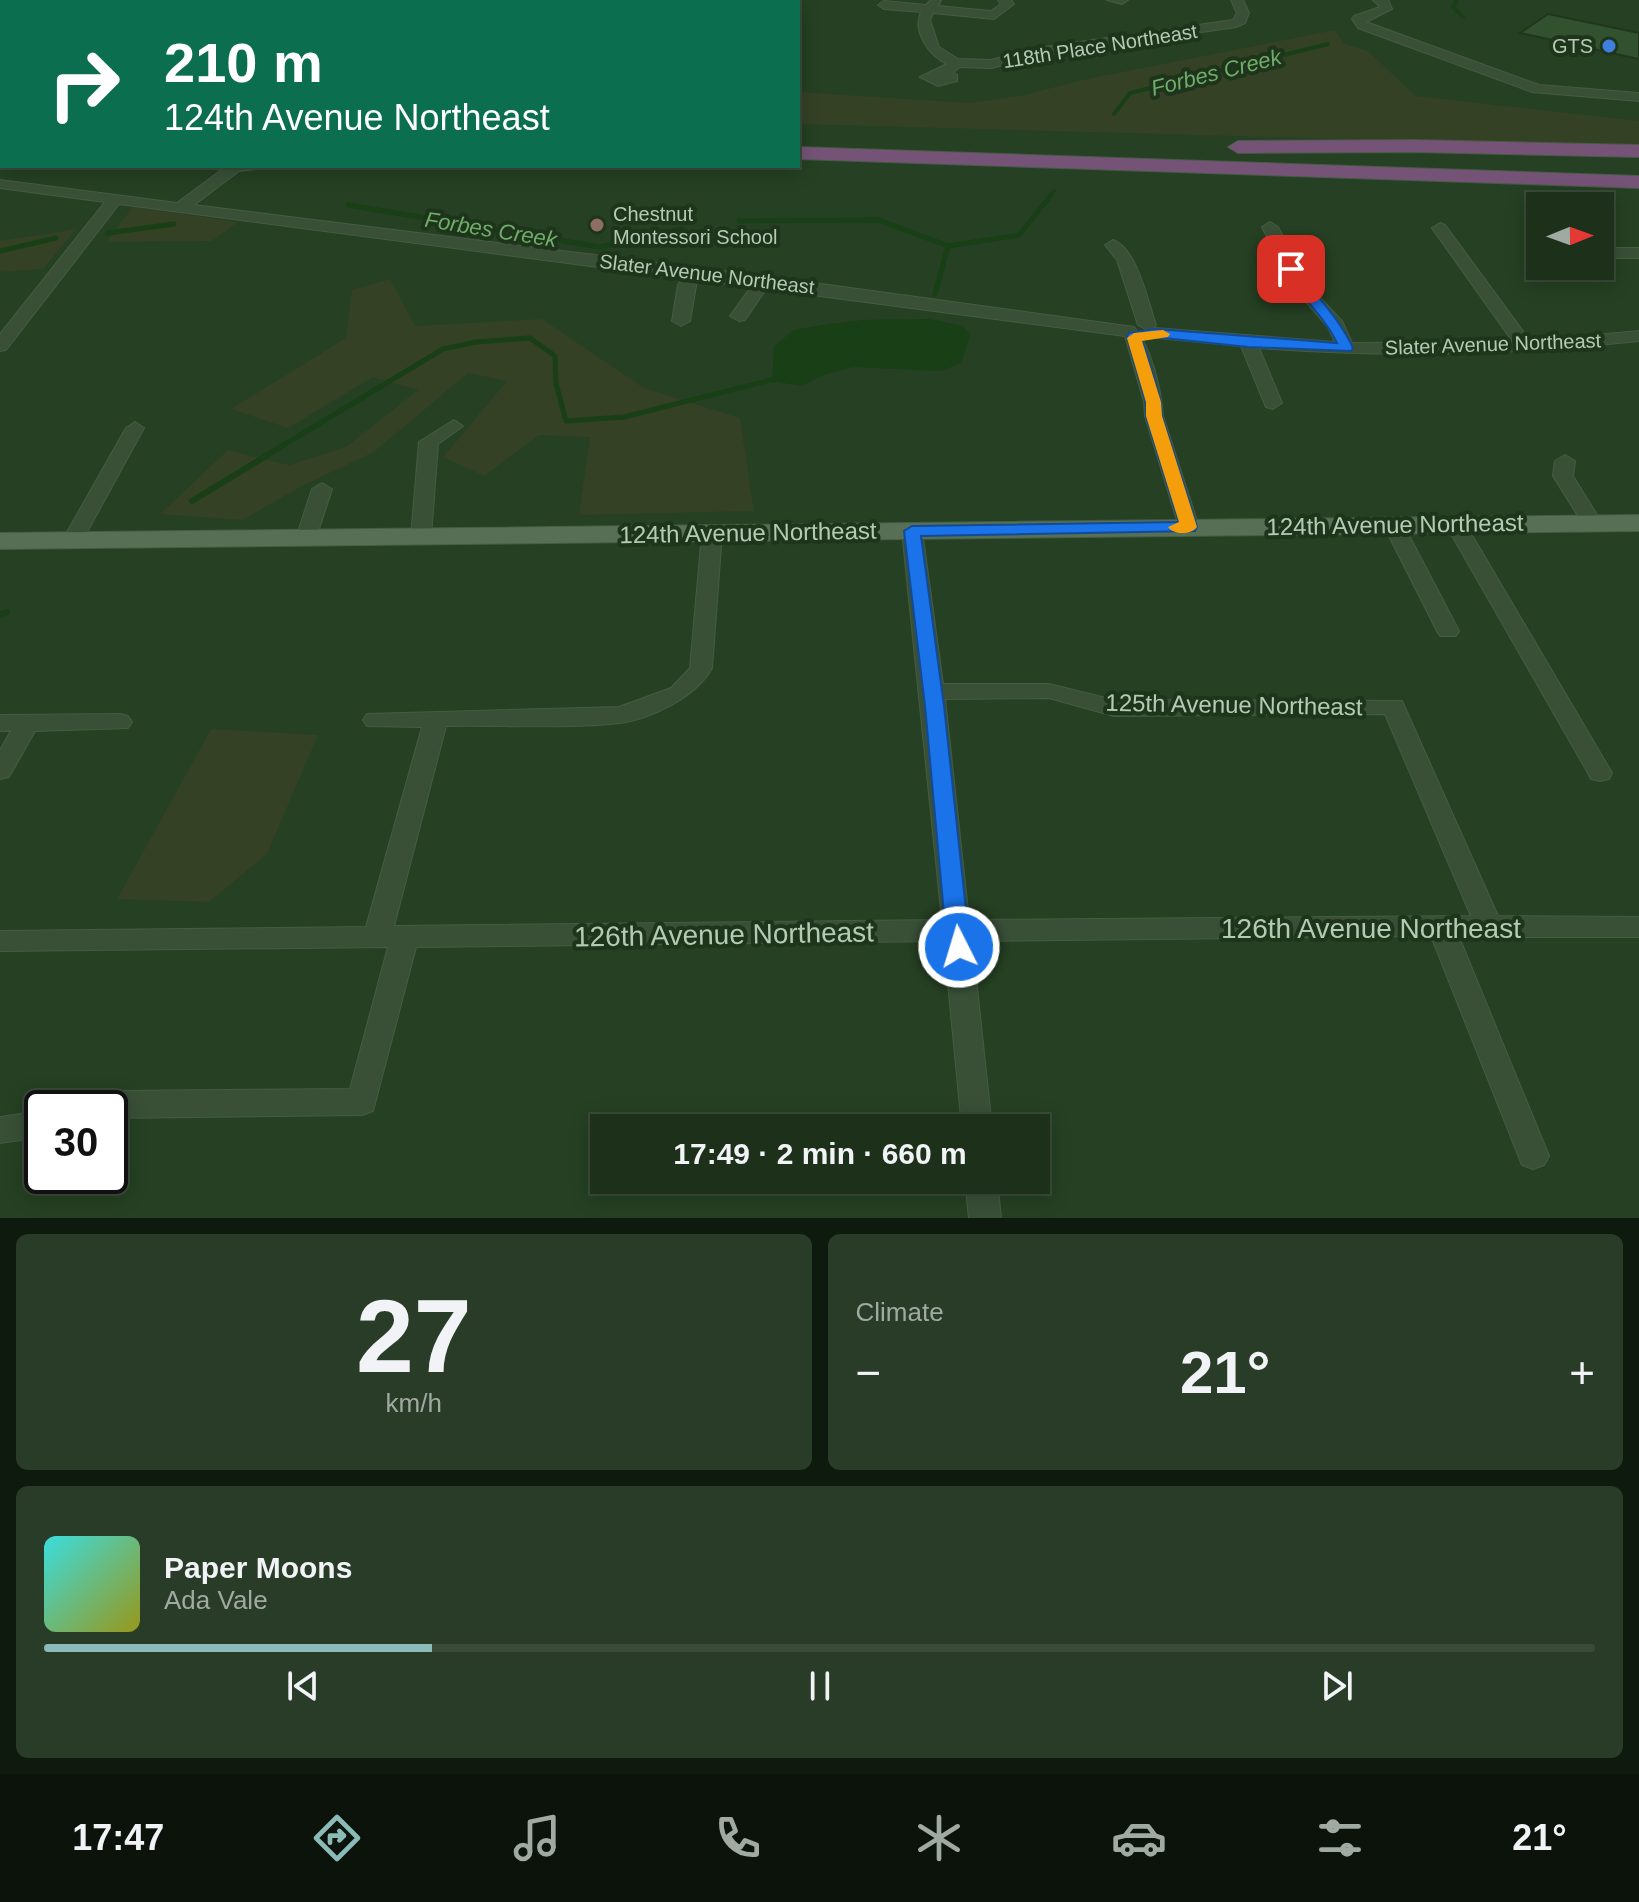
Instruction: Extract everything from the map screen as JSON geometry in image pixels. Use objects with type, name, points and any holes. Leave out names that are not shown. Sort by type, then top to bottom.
[{"type":"highway","points":[[800,134],[1639,161]]},
{"type":"highway","points":[[1201,147],[1414,146],[1639,151]]},
{"type":"highway","points":[[800,153],[1639,182]]},
{"type":"highway","points":[[1539,157],[1569,165],[1639,167]]},
{"type":"main road","name":"124th Avenue Northeast","points":[[0,541],[1639,523]]},
{"type":"street","points":[[372,0],[391,0]]},
{"type":"street","points":[[884,5],[933,4],[994,15],[1008,4],[1004,0]]},
{"type":"street","points":[[1113,0],[1122,0]]},
{"type":"street","name":"118th Place Northeast","points":[[957,63],[991,64],[1037,52],[1205,30],[1241,20],[1243,13],[1237,0]]},
{"type":"street","points":[[1379,0],[1386,4],[1386,9],[1362,16],[1358,19],[1362,25],[1537,89],[1639,97]]},
{"type":"street","points":[[933,4],[924,20],[932,50],[937,56],[957,63]]},
{"type":"street","points":[[944,72],[957,63]]},
{"type":"street","points":[[182,206],[234,168]]},
{"type":"street","name":"Slater Avenue Northeast","points":[[0,184],[1248,343],[1346,348],[1526,347],[1639,336]]},
{"type":"street","points":[[0,346],[116,198]]},
{"type":"street","points":[[1270,227],[1301,287],[1336,325],[1346,348]]},
{"type":"street","points":[[1440,228],[1526,347]]},
{"type":"street","points":[[1113,245],[1125,259],[1141,331],[1154,416],[1189,527]]},
{"type":"street","points":[[1614,253],[1639,253]]},
{"type":"street","points":[[681,321],[686,285],[694,272]]},
{"type":"street","points":[[739,316],[763,281]]},
{"type":"street","points":[[1248,343],[1273,403]]},
{"type":"street","points":[[421,537],[429,442],[454,426]]},
{"type":"street","points":[[72,541],[135,428]]},
{"type":"street","points":[[1565,461],[1563,476],[1592,523]]},
{"type":"street","points":[[306,538],[322,489]]},
{"type":"street","points":[[1456,525],[1600,773]]},
{"type":"street","points":[[1394,526],[1448,631]]},
{"type":"street","points":[[912,531],[932,692],[976,1114]]},
{"type":"street","points":[[375,720],[622,715],[679,693],[695,679],[701,668],[712,533]]},
{"type":"street","name":"125th Avenue Northeast","points":[[932,692],[1049,691],[1114,708],[1394,706],[1489,927]]},
{"type":"street","points":[[128,1104],[362,1102],[390,938],[436,720]]},
{"type":"street","points":[[0,723],[120,722]]},
{"type":"street","points":[[0,771],[27,724]]},
{"type":"street","points":[[1441,926],[1533,1156]]},
{"type":"street","name":"126th Avenue Northeast","points":[[0,941],[1441,926],[1639,927]]},
{"type":"street","points":[[0,1130],[24,1127]]},
{"type":"street","points":[[982,1194],[985,1218]]},
{"type":"shaded area","points":[[1335,30],[1345,44],[1368,51],[1416,96],[1639,121],[1639,147],[800,124],[800,92],[969,103],[1020,96],[1087,79]]},
{"type":"shaded area","points":[[133,207],[238,222],[212,241],[106,242]]},
{"type":"shaded area","points":[[76,229],[43,269],[0,272],[0,241]]},
{"type":"shaded area","points":[[390,279],[415,326],[542,319],[644,388],[740,418],[754,511],[579,515],[590,437],[539,435],[484,476],[443,457],[507,381],[468,373],[374,452],[304,485],[242,520],[160,514],[228,450],[289,465],[346,447],[418,390],[373,377],[288,428],[231,409],[346,338],[352,290]]},
{"type":"shaded area","points":[[929,319],[963,326],[970,335],[961,363],[941,371],[853,367],[823,375],[802,386],[772,381],[774,346],[794,330],[864,320]]},
{"type":"shaded area","points":[[211,729],[318,735],[267,854],[209,902],[117,899]]},
{"type":"building","name":"GTS","points":[[1548,14],[1639,33],[1639,59],[1520,33]]},
{"type":"waterway","name":"Forbes Creek","points":[[1457,0],[1453,7],[1463,17]]},
{"type":"waterway","name":"Forbes Creek","points":[[1114,114],[1130,93],[1328,44]]},
{"type":"waterway","name":"Forbes Creek","points":[[1046,201],[1054,191]]},
{"type":"waterway","name":"Forbes Creek","points":[[948,246],[1019,235],[1048,199]]},
{"type":"waterway","name":"Forbes Creek","points":[[348,205],[600,247],[682,229]]},
{"type":"waterway","name":"Forbes Creek","points":[[739,221],[879,220],[948,246]]},
{"type":"waterway","name":"Forbes Creek","points":[[108,233],[174,224]]},
{"type":"waterway","name":"Forbes Creek","points":[[0,251],[56,238]]},
{"type":"waterway","points":[[935,294],[948,246]]},
{"type":"waterway","points":[[262,458],[443,349],[476,342],[530,338],[555,356],[556,384],[566,421],[624,417],[779,378]]},
{"type":"waterway","points":[[192,501],[266,456]]},
{"type":"waterway","points":[[0,615],[7,612]]},
{"type":"slow traffic","points":[[1163,334],[1134,338],[1153,402],[1154,416],[1189,527],[1176,527]]},
{"type":"place","name":"GTS","points":[[1609,46]]},
{"type":"place","name":"Chestnut Montessori School","points":[[597,225]]},
{"type":"route","points":[[959,947],[912,531],[1189,527],[1154,416],[1153,402],[1134,336],[1155,333],[1248,343],[1346,348],[1336,325],[1301,287],[1291,269]]}]
